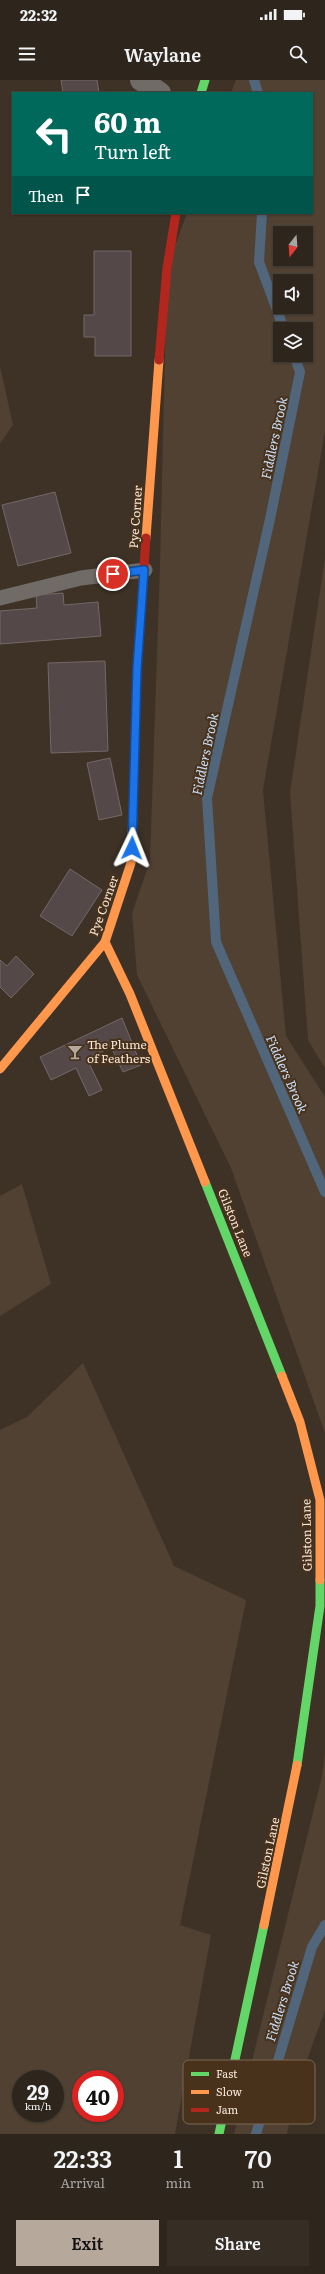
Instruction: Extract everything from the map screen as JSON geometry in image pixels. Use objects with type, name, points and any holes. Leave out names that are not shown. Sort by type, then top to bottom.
[{"type":"street","points":[[141,80],[159,92]]},
{"type":"street","points":[[201,92],[205,80]]},
{"type":"street","name":"Pye Corner","points":[[0,1069],[105,942],[131,863],[137,669],[166,268],[176,214]]},
{"type":"street","name":"Gilston Lane","points":[[105,942],[130,994],[297,1415],[320,1500],[320,1606],[294,1786],[235,2060]]},
{"type":"street","name":"Gilston Lane","points":[[219,2134],[221,2124]]},
{"type":"lane","points":[[0,598],[81,578],[144,570]]},
{"type":"shaded area","points":[[236,80],[325,80],[325,431],[263,790],[286,1036],[325,1097],[325,1433],[231,1168],[137,975],[132,913],[150,861],[160,565],[167,268],[187,214],[313,214],[313,92],[231,92]]},
{"type":"shaded area","points":[[0,366],[13,425],[0,443]]},
{"type":"shaded area","points":[[325,558],[325,1068],[308,1040],[290,792]]},
{"type":"shaded area","points":[[22,1184],[51,1284],[0,1316],[0,1196]]},
{"type":"shaded area","points":[[83,1363],[174,1566],[246,1600],[180,1925],[211,1935],[188,2060],[183,2060],[183,2090],[175,2134],[0,2134],[0,1430],[27,1417]]},
{"type":"shaded area","points":[[325,1752],[325,2010],[307,2060],[252,2060],[322,1776]]},
{"type":"shaded area","points":[[236,2124],[289,2124],[287,2134],[234,2134]]},
{"type":"building","points":[[61,80],[97,80],[99,92],[63,92]]},
{"type":"building","points":[[94,251],[131,251],[131,356],[95,356],[95,337],[84,337],[84,315],[94,315]]},
{"type":"building","points":[[55,492],[71,553],[18,566],[2,505]]},
{"type":"building","points":[[63,593],[64,605],[98,602],[101,636],[0,644],[0,611],[37,608],[36,595]]},
{"type":"building","points":[[105,661],[108,751],[51,753],[48,663]]},
{"type":"building","points":[[110,758],[122,815],[99,820],[87,763]]},
{"type":"building","points":[[70,869],[102,890],[72,936],[40,916]]},
{"type":"building","points":[[16,956],[34,974],[11,998],[0,987],[0,960],[7,966]]},
{"type":"building","name":"The Plume of Feathers","points":[[122,1018],[141,1065],[123,1072],[111,1047],[87,1059],[102,1090],[89,1096],[76,1068],[51,1080],[40,1057]]},
{"type":"waterway","name":"Fiddlers Brook","points":[[254,80],[258,92]]},
{"type":"waterway","name":"Fiddlers Brook","points":[[262,214],[259,262],[281,322]]},
{"type":"waterway","name":"Fiddlers Brook","points":[[296,362],[300,372],[270,519],[207,798],[216,942],[325,1192]]},
{"type":"waterway","name":"Fiddlers Brook","points":[[278,2060],[312,1947],[325,1925]]},
{"type":"waterway","name":"Fiddlers Brook","points":[[256,2134],[259,2124]]},
{"type":"traffic: fast","points":[[201,92],[205,80]]},
{"type":"traffic: fast","points":[[205,1182],[282,1376]]},
{"type":"traffic: fast","points":[[297,1765],[320,1606],[320,1580]]},
{"type":"traffic: fast","points":[[235,2060],[264,1925]]},
{"type":"traffic: fast","points":[[219,2134],[221,2124]]},
{"type":"traffic: slow","points":[[146,538],[159,360]]},
{"type":"traffic: slow","points":[[0,1069],[105,942],[131,863],[133,811]]},
{"type":"traffic: slow","points":[[105,942],[130,994],[205,1182]]},
{"type":"traffic: slow","points":[[282,1376],[300,1422],[320,1500],[320,1580]]},
{"type":"traffic: slow","points":[[264,1925],[297,1765]]},
{"type":"traffic: jam","points":[[159,360],[167,268],[176,214]]},
{"type":"traffic: jam","points":[[133,811],[137,669],[146,538]]},
{"type":"place","name":"The Plume of Feathers","points":[[75,1052]]},
{"type":"route","points":[[113,574],[144,570],[137,669],[132,848]]}]
